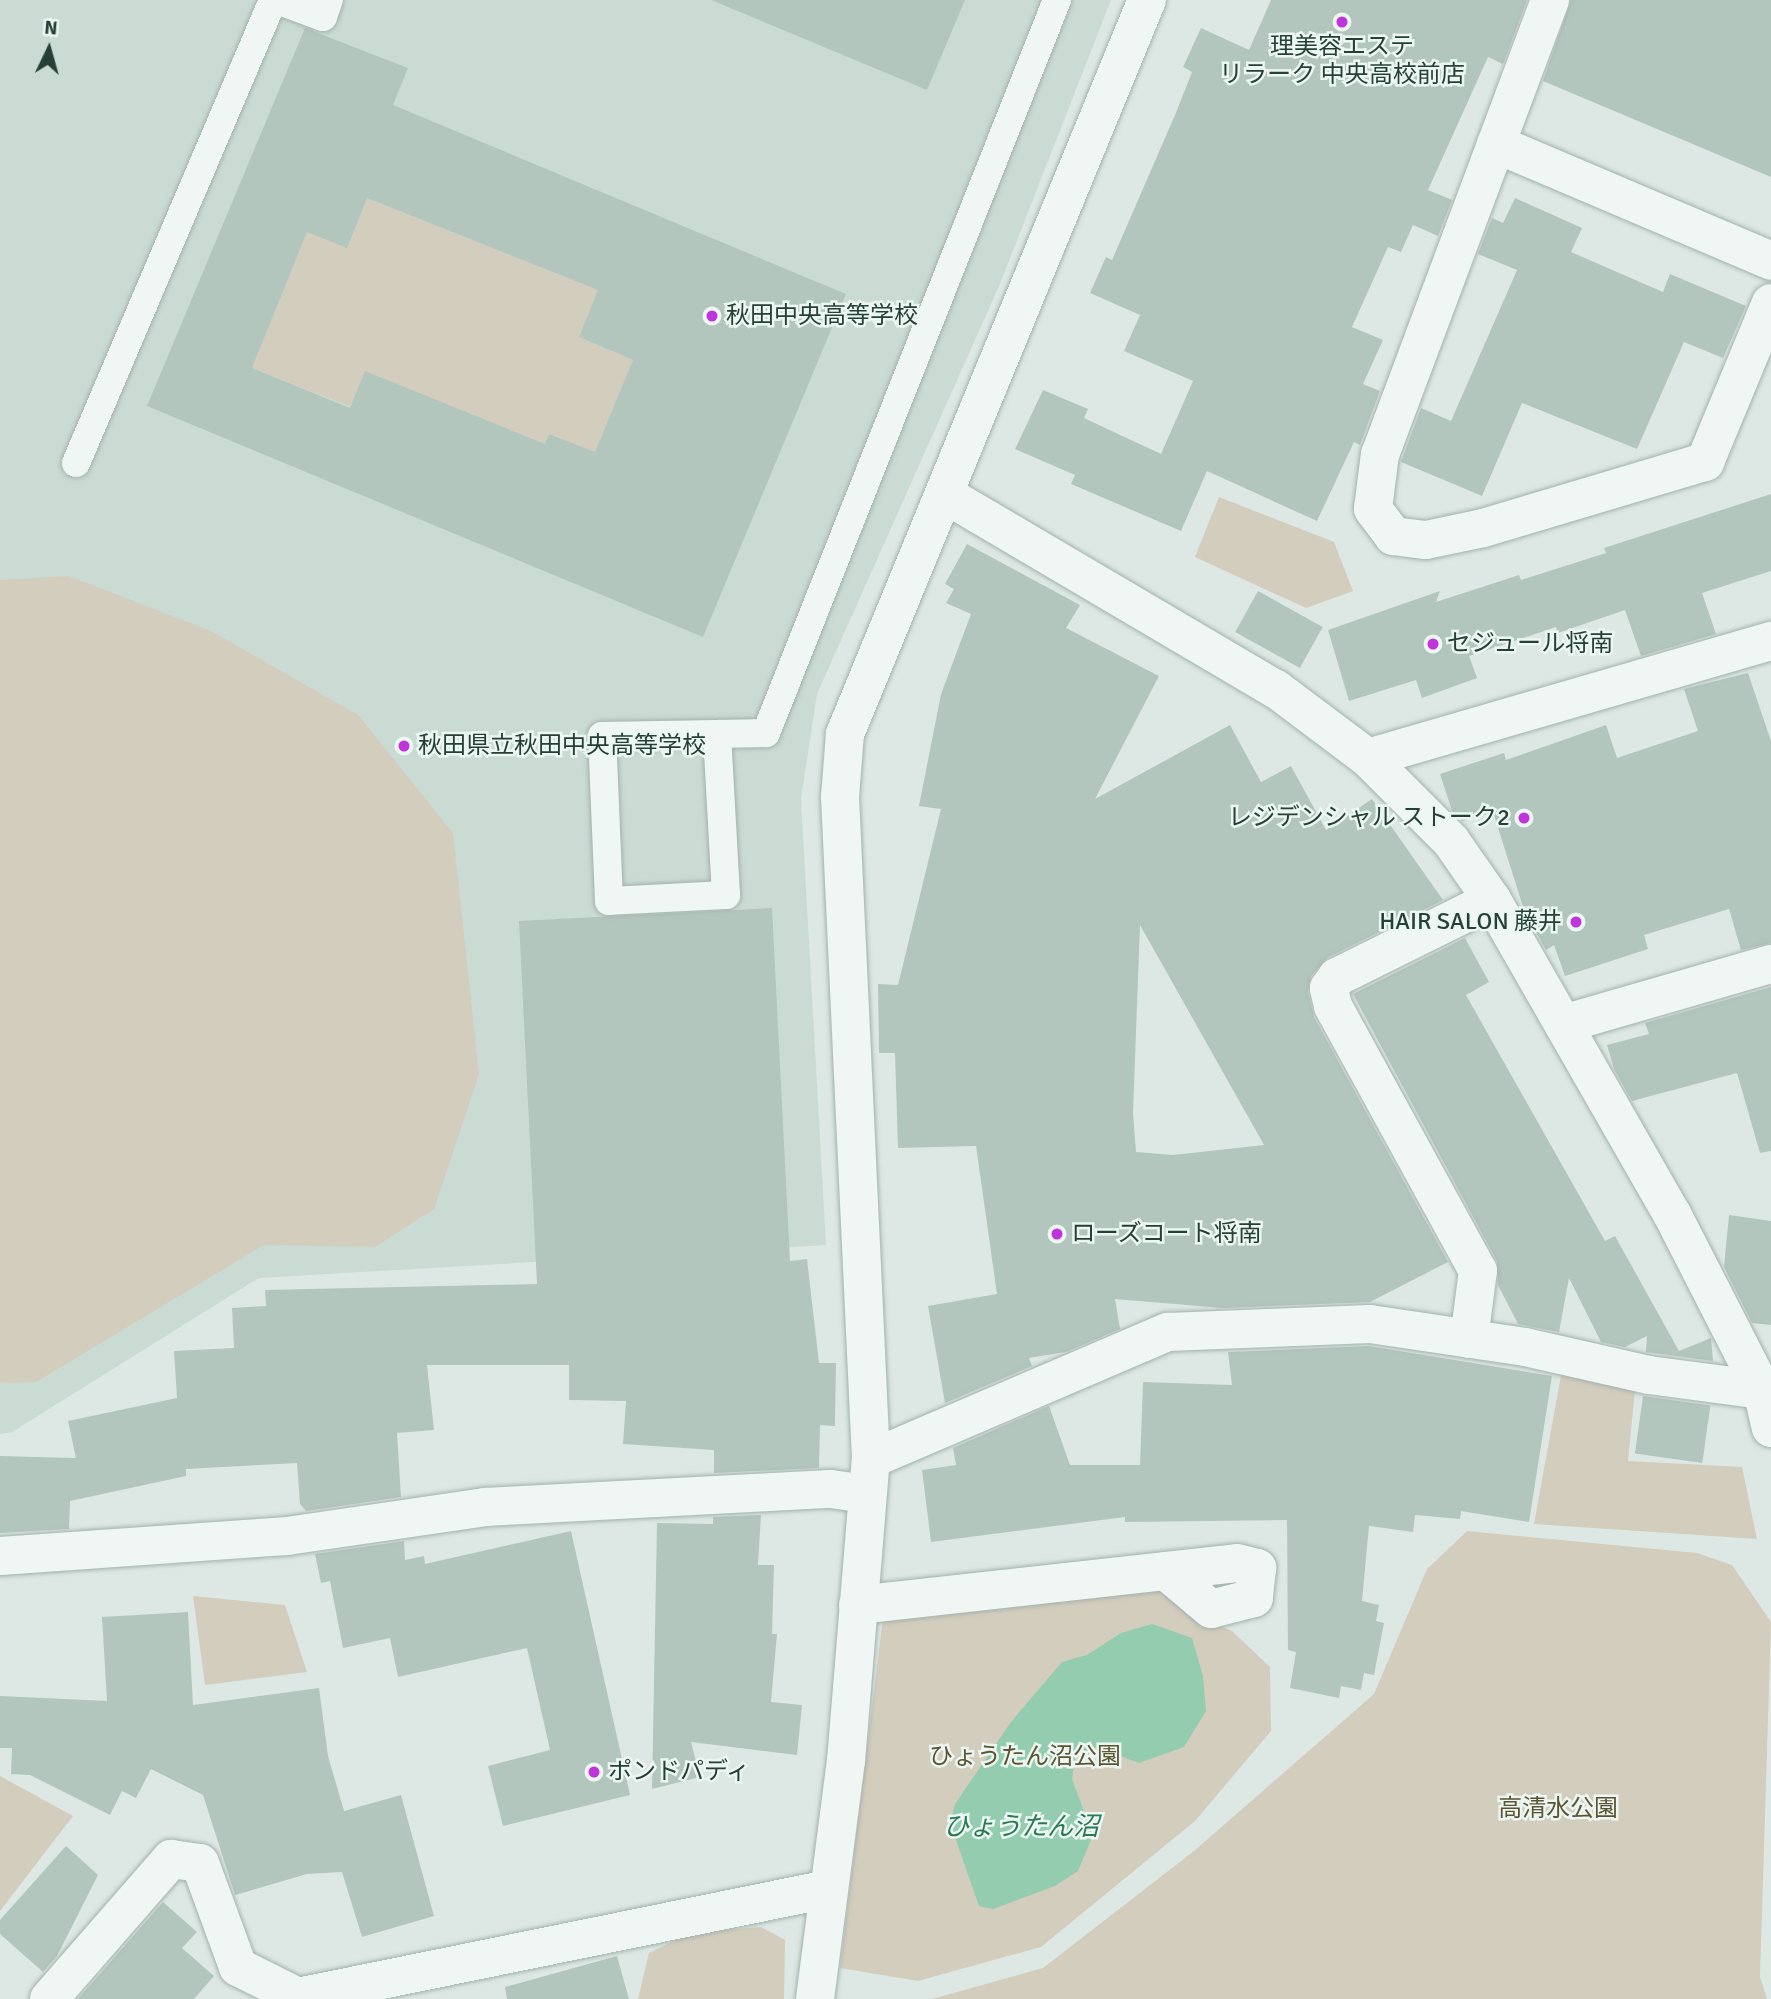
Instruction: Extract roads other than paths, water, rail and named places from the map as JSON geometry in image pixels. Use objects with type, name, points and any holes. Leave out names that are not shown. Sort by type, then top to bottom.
[{"type":"street","points":[[815,1999],[846,1761],[869,1476],[841,784],[845,734],[946,495],[1147,0]]},
{"type":"street","points":[[1550,0],[1380,453],[1373,509],[1393,536],[1426,540],[1483,528],[1705,462],[1771,303]]},
{"type":"street","points":[[1496,144],[1771,261]]},
{"type":"street","points":[[946,495],[1276,689],[1368,758],[1451,841],[1492,900],[1672,1214],[1767,1390],[1771,1428]]},
{"type":"street","points":[[1368,758],[1771,641]]},
{"type":"street","points":[[1469,1339],[1478,1271],[1332,1006],[1329,988],[1337,978],[1492,900]]},
{"type":"street","points":[[1563,1024],[1771,964]]},
{"type":"street","points":[[0,1556],[286,1536],[485,1507],[831,1489],[869,1476],[1168,1332],[1370,1324],[1469,1339],[1649,1375],[1767,1390]]},
{"type":"street","points":[[859,1605],[1166,1571]]},
{"type":"street","points":[[48,1999],[171,1859],[200,1863],[238,1967],[298,1997],[828,1889]]},
{"type":"lane","points":[[76,463],[275,0],[323,16],[329,0]]},
{"type":"lane","points":[[717,734],[726,895],[609,901],[602,736],[766,733],[1057,0]]},
{"type":"water","name":"ひょうたん沼","points":[[1152,1624],[1192,1638],[1203,1676],[1206,1711],[1184,1747],[1139,1763],[1096,1747],[1075,1758],[1072,1779],[1093,1835],[1078,1871],[1055,1886],[993,1909],[979,1906],[950,1823],[955,1804],[1011,1722],[1062,1662],[1087,1655],[1121,1633]]},
{"type":"place","name":"理美容エステ リラーク 中央高校前店","points":[[1342,22]]},
{"type":"place","name":"秋田中央高等学校","points":[[712,316]]},
{"type":"place","name":"セジュール将南","points":[[1433,644]]},
{"type":"place","name":"秋田県立秋田中央高等学校","points":[[404,746]]},
{"type":"place","name":"レジデンシャル ストーク2","points":[[1524,818]]},
{"type":"place","name":"HAIR SALON 藤井","points":[[1576,922]]},
{"type":"place","name":"ローズコート将南","points":[[1057,1234]]},
{"type":"place","name":"ポンドパディ","points":[[594,1772]]},
{"type":"park label","name":"ひょうたん沼公園","points":[[1025,1757]]},
{"type":"park label","name":"高清水公園","points":[[1558,1809]]}]
